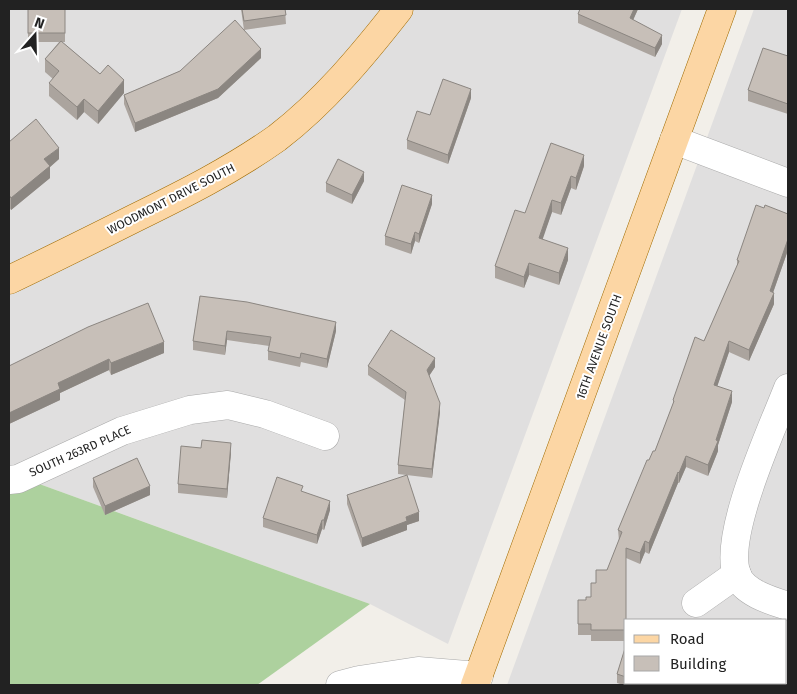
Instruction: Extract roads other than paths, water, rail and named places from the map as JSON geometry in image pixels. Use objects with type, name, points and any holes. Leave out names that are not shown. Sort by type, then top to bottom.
[{"type":"main road","name":"WOODMONT DRIVE SOUTH","points":[[9,280],[200,186],[242,162],[277,137],[318,103],[369,47],[399,9]]},
{"type":"main road","name":"16TH AVENUE SOUTH","points":[[477,680],[722,9]]},
{"type":"street","points":[[674,140],[788,183]]},
{"type":"street","points":[[788,388],[748,492],[738,524],[735,548],[736,574],[743,584],[766,598],[788,606]]},
{"type":"street","name":"SOUTH 263RD PLACE","points":[[9,480],[18,479],[122,431],[190,410],[228,404],[265,414],[325,436]]},
{"type":"street","points":[[696,603],[736,574]]},
{"type":"street","points":[[340,685],[373,682],[418,671],[477,680]]}]
